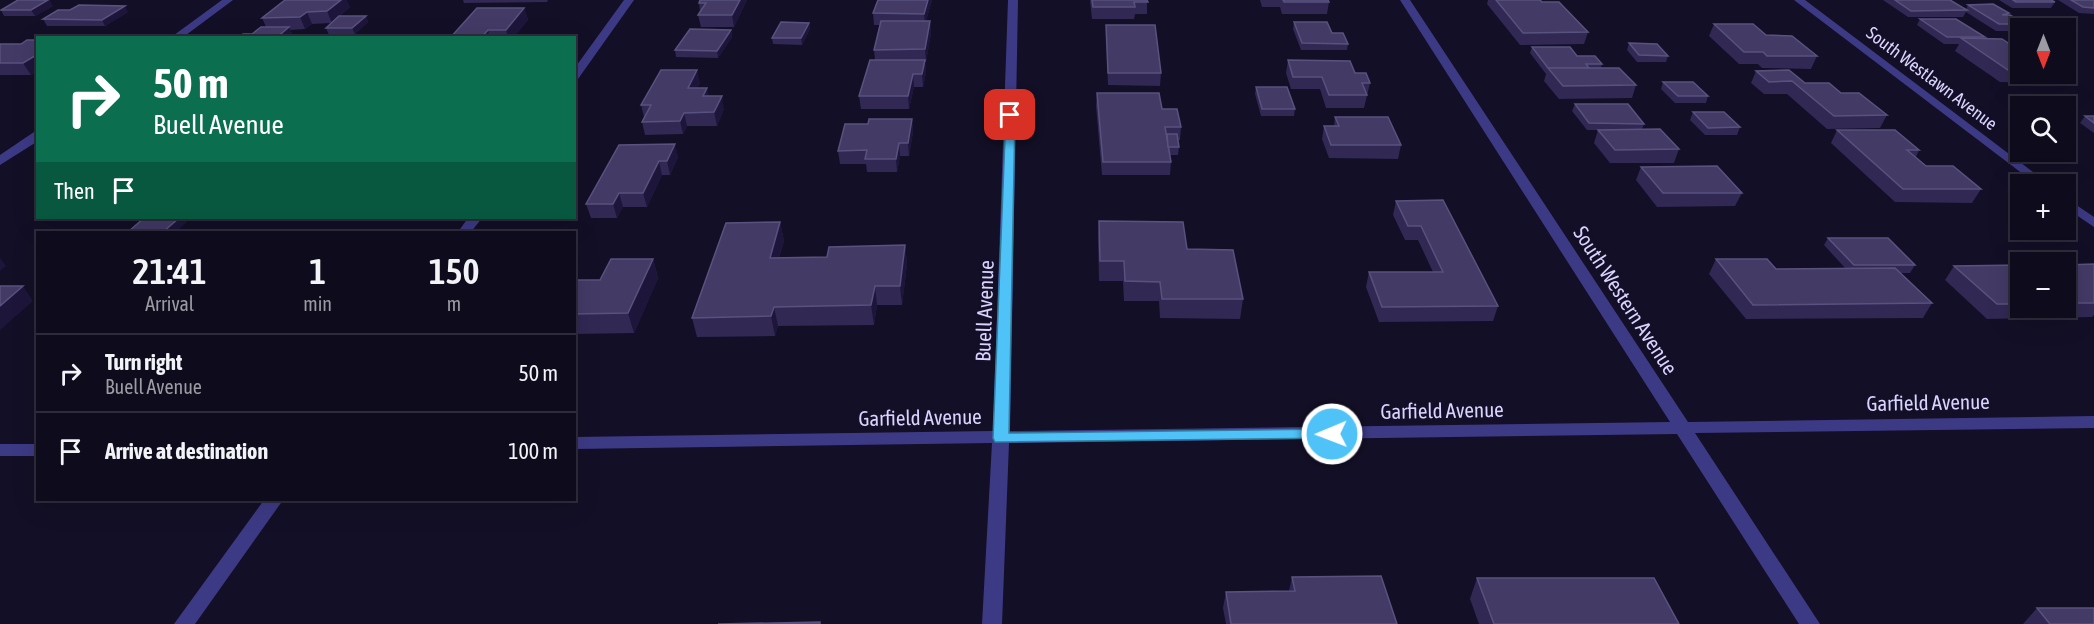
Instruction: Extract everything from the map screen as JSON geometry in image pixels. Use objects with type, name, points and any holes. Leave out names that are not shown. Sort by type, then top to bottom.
[{"type":"street","points":[[178,36],[228,0]]},
{"type":"street","points":[[576,73],[629,0]]},
{"type":"street","name":"Buell Avenue","points":[[992,624],[1001,438],[1013,0]]},
{"type":"street","name":"South Western Avenue","points":[[1405,0],[1686,429],[1810,624]]},
{"type":"street","name":"South Westlawn Avenue","points":[[1799,0],[2030,174]]},
{"type":"street","points":[[0,161],[36,136]]},
{"type":"street","points":[[2076,210],[2094,223]]},
{"type":"street","points":[[465,231],[474,219]]},
{"type":"street","name":"Garfield Avenue","points":[[576,443],[2094,422]]},
{"type":"street","points":[[0,450],[36,450]]},
{"type":"street","points":[[184,624],[273,501]]},
{"type":"building","points":[[18,0],[48,0],[31,10],[1,10]]},
{"type":"building","points":[[285,0],[341,0],[327,11],[307,12],[300,17],[262,18]]},
{"type":"building","points":[[700,0],[740,0],[732,15],[698,15],[706,3],[699,3]]},
{"type":"building","points":[[878,0],[928,0],[924,14],[873,13]]},
{"type":"building","points":[[1092,0],[1147,0],[1148,2],[1134,2],[1135,7],[1093,7]]},
{"type":"building","points":[[1283,0],[1328,0],[1329,2],[1284,2]]},
{"type":"building","points":[[1496,0],[1559,2],[1588,32],[1523,33]]},
{"type":"building","points":[[1895,0],[1950,0],[1967,10],[1911,11]]},
{"type":"building","points":[[2013,0],[2051,0],[2055,2],[2016,2]]},
{"type":"building","points":[[2071,0],[2094,0],[2094,8],[2083,7]]},
{"type":"building","points":[[1993,4],[2009,13],[2002,15],[2015,18],[2010,18],[2010,24],[1999,24],[1968,5]]},
{"type":"building","points":[[79,5],[125,6],[102,20],[43,19],[58,10],[70,10]]},
{"type":"building","points":[[477,8],[524,8],[506,30],[488,30],[483,36],[452,36]]},
{"type":"building","points":[[339,16],[366,16],[352,28],[326,28]]},
{"type":"building","points":[[1920,19],[1956,19],[1985,37],[1947,37]]},
{"type":"building","points":[[881,21],[930,21],[925,49],[874,50]]},
{"type":"building","points":[[781,22],[809,23],[801,38],[772,38]]},
{"type":"building","points":[[1294,22],[1327,22],[1332,33],[1343,33],[1348,44],[1302,43]]},
{"type":"building","points":[[1714,24],[1753,24],[1766,35],[1792,36],[1817,56],[1767,56],[1763,52],[1744,52]]},
{"type":"building","points":[[1106,25],[1155,25],[1161,73],[1108,73]]},
{"type":"building","points":[[261,27],[289,27],[278,36],[241,36],[252,34]]},
{"type":"building","points":[[690,29],[731,30],[717,51],[675,50]]},
{"type":"building","points":[[1961,38],[2002,39],[2010,44],[2010,70]]},
{"type":"building","points":[[27,40],[36,40],[36,55],[23,63],[0,63],[0,44],[21,44]]},
{"type":"building","points":[[1629,43],[1657,44],[1668,56],[1639,55]]},
{"type":"building","points":[[1532,47],[1570,47],[1577,56],[1595,56],[1602,64],[1586,64],[1589,68],[1548,68]]},
{"type":"building","points":[[870,60],[925,60],[922,74],[913,74],[908,96],[859,96]]},
{"type":"building","points":[[1288,60],[1350,61],[1355,73],[1366,73],[1370,83],[1362,83],[1367,95],[1329,95],[1322,77],[1293,77]]},
{"type":"building","points":[[1548,68],[1619,68],[1636,85],[1563,86]]},
{"type":"building","points":[[661,70],[697,70],[688,88],[707,88],[703,96],[722,96],[714,112],[684,113],[680,121],[642,122],[651,105],[641,105]]},
{"type":"building","points":[[1789,70],[1805,83],[1829,83],[1841,93],[1859,93],[1887,115],[1834,116],[1792,81],[1769,82],[1756,71]]},
{"type":"building","points":[[1663,82],[1693,82],[1708,96],[1678,96]]},
{"type":"building","points":[[1256,87],[1287,87],[1295,109],[1262,109]]},
{"type":"building","points":[[1097,93],[1159,93],[1162,109],[1177,109],[1181,127],[1165,127],[1171,162],[1103,162]]},
{"type":"building","points":[[1575,104],[1628,104],[1644,124],[1589,123]]},
{"type":"building","points":[[1693,112],[1724,112],[1740,127],[1708,128]]},
{"type":"building","points":[[2085,116],[2094,116],[2094,123]]},
{"type":"building","points":[[1335,117],[1388,117],[1401,145],[1331,145],[1324,126],[1339,126]]},
{"type":"building","points":[[869,119],[912,119],[908,143],[899,143],[896,159],[865,159],[867,150],[838,151],[845,124],[868,124]]},
{"type":"building","points":[[1660,129],[1679,149],[1615,150],[1598,130]]},
{"type":"building","points":[[1837,130],[1895,130],[1919,150],[1907,150],[1926,166],[1953,166],[1981,189],[1903,189]]},
{"type":"building","points":[[1167,134],[1177,134],[1179,147],[1168,147]]},
{"type":"building","points":[[675,144],[667,161],[659,161],[643,193],[619,193],[613,204],[586,204],[619,145]]},
{"type":"building","points":[[1717,166],[1742,193],[1663,193],[1641,167]]},
{"type":"building","points":[[1443,200],[1498,306],[1382,307],[1369,272],[1443,272],[1421,226],[1408,226],[1396,201]]},
{"type":"building","points":[[143,219],[178,219],[164,231],[129,231]]},
{"type":"building","points":[[1099,221],[1183,222],[1187,249],[1233,250],[1243,299],[1162,299],[1160,282],[1125,281],[1124,261],[1100,261]]},
{"type":"building","points":[[780,222],[770,258],[827,257],[829,247],[905,245],[900,286],[875,286],[871,305],[774,307],[771,316],[692,318],[726,223]]},
{"type":"building","points":[[1828,238],[1888,238],[1915,265],[1854,265]]},
{"type":"building","points":[[611,259],[653,259],[628,313],[576,314],[576,280],[600,280]]},
{"type":"building","points":[[1716,259],[1767,259],[1776,269],[1895,268],[1932,303],[1753,305]]},
{"type":"building","points":[[2094,264],[2094,303],[2076,303],[2076,265]]},
{"type":"building","points":[[2010,265],[2010,304],[1997,304],[1954,266]]},
{"type":"building","points":[[0,286],[23,286],[0,306]]},
{"type":"building","points":[[1381,576],[1397,624],[1231,624],[1226,592],[1295,591],[1292,577]]},
{"type":"building","points":[[1477,578],[1654,578],[1679,624],[1494,624]]},
{"type":"building","points":[[2037,608],[2094,608],[2094,624],[2050,624]]},
{"type":"building","points":[[820,622],[820,624],[718,624]]},
{"type":"route","points":[[1010,115],[1001,438],[1332,434]]}]
